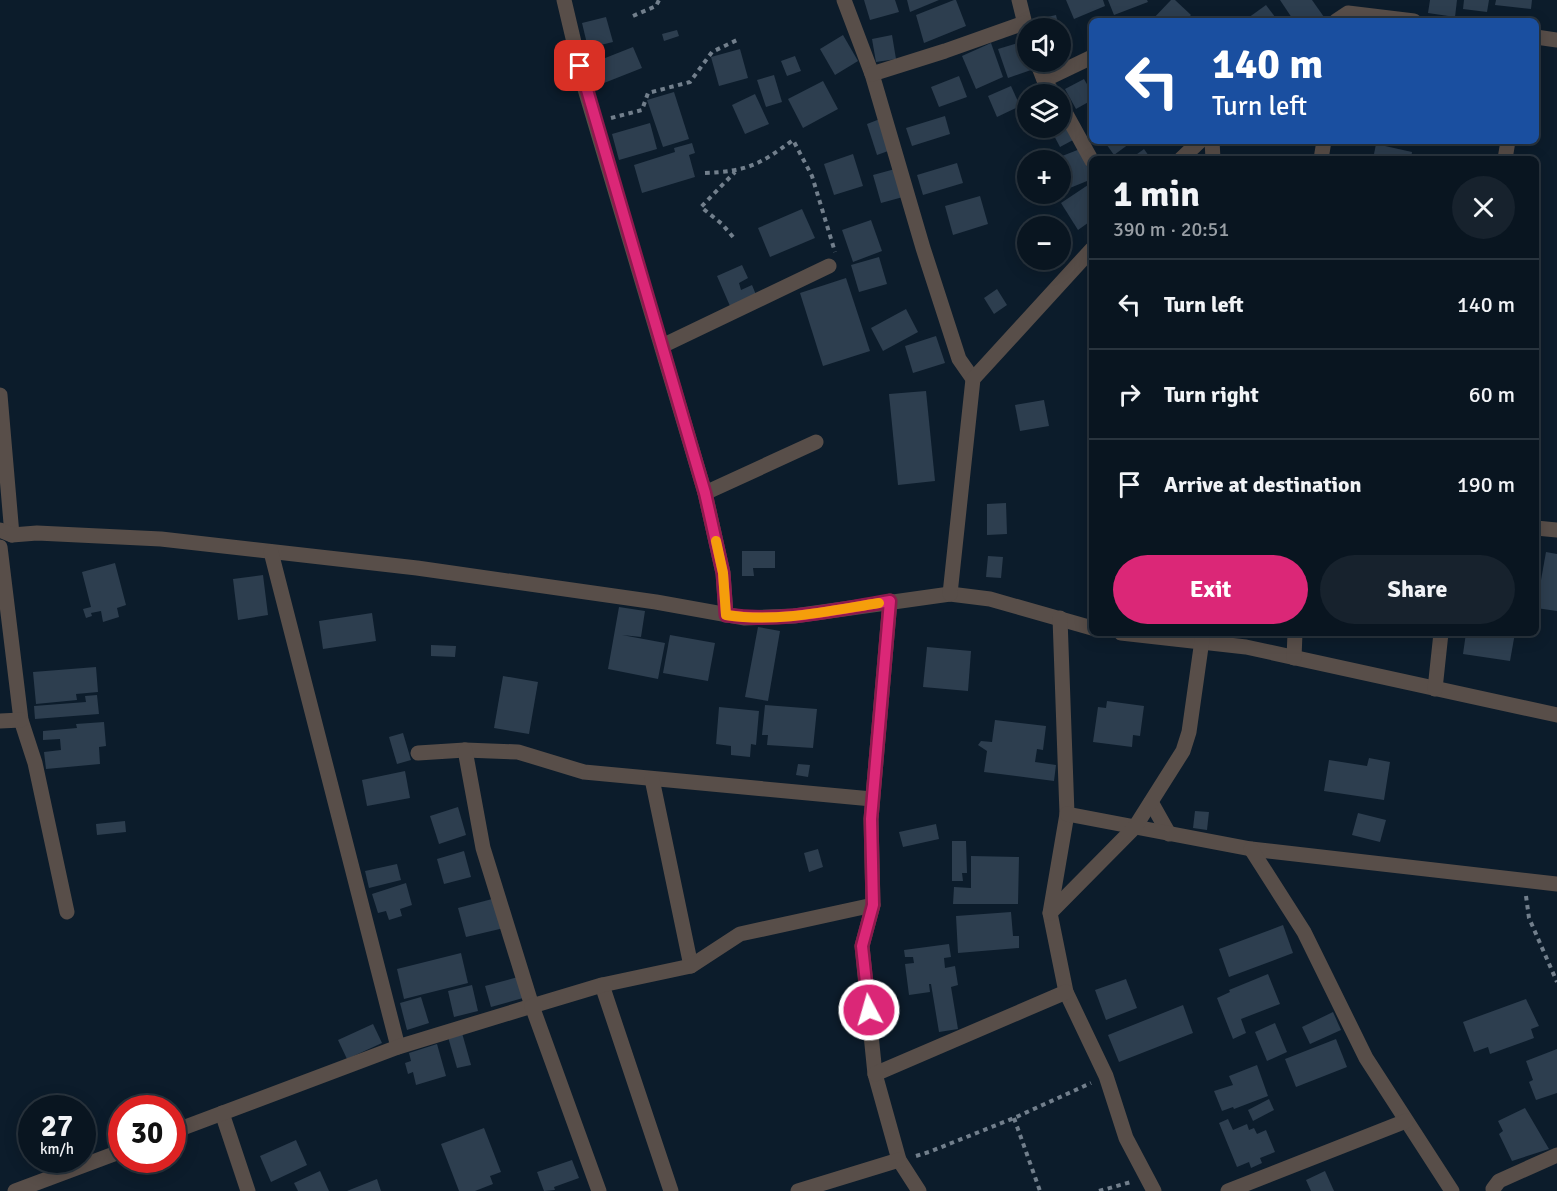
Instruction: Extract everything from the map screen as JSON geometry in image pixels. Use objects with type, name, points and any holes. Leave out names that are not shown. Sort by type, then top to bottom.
[{"type":"street","points":[[564,0],[585,89],[705,493],[723,573],[726,615]]},
{"type":"street","points":[[844,0],[872,74],[923,248],[959,359],[973,379]]},
{"type":"street","points":[[1019,0],[1024,18]]},
{"type":"street","points":[[1345,14],[1384,18]]},
{"type":"street","points":[[872,74],[1017,31]]},
{"type":"street","points":[[1539,37],[1557,40]]},
{"type":"street","points":[[1044,80],[1089,58]]},
{"type":"street","points":[[1041,72],[1047,84]]},
{"type":"street","points":[[1071,123],[1089,156]]},
{"type":"street","points":[[1184,156],[1197,144]]},
{"type":"street","points":[[950,594],[973,379],[1089,252]]},
{"type":"street","points":[[662,346],[829,266]]},
{"type":"street","points":[[0,395],[6,532],[161,539],[417,568],[656,602],[745,618],[794,616],[950,594],[990,599],[1089,627]]},
{"type":"street","points":[[705,493],[816,442]]},
{"type":"street","points":[[1539,528],[1557,530]]},
{"type":"street","points":[[0,547],[21,720],[35,763],[67,912]]},
{"type":"street","points":[[271,552],[398,1047]]},
{"type":"street","points":[[890,601],[872,799],[873,905],[862,946],[875,1074],[899,1160],[919,1191]]},
{"type":"street","points":[[1060,618],[1066,814],[1050,913],[1066,992],[1106,1076],[1126,1138],[1150,1184]]},
{"type":"street","points":[[1164,636],[1202,638],[1557,715]]},
{"type":"street","points":[[1294,658],[1295,636]]},
{"type":"street","points":[[1435,689],[1441,636]]},
{"type":"street","points":[[1050,913],[1135,827],[1183,752],[1189,732],[1202,638]]},
{"type":"street","points":[[0,721],[21,720]]},
{"type":"street","points":[[418,753],[465,750],[518,752],[584,772],[872,799]]},
{"type":"street","points":[[465,750],[483,848],[532,1006],[599,1191]]},
{"type":"street","points":[[652,778],[691,966]]},
{"type":"street","points":[[1151,802],[1169,834]]},
{"type":"street","points":[[1066,814],[1251,849],[1557,884]]},
{"type":"street","points":[[1251,849],[1304,932],[1366,1058],[1452,1191]]},
{"type":"street","points":[[186,1127],[398,1047],[602,985],[691,966],[740,934],[873,905]]},
{"type":"street","points":[[602,985],[671,1191]]},
{"type":"street","points":[[875,1074],[1066,992]]},
{"type":"street","points":[[222,1113],[248,1191]]},
{"type":"street","points":[[1228,1191],[1406,1121]]},
{"type":"street","points":[[1493,1189],[1499,1181],[1557,1155]]},
{"type":"street","points":[[15,1191],[108,1156]]},
{"type":"street","points":[[798,1191],[899,1160]]},
{"type":"path","points":[[633,16],[656,6],[659,0]]},
{"type":"path","points":[[595,122],[642,110],[648,93],[690,82],[712,52],[737,40]]},
{"type":"path","points":[[705,173],[736,171],[764,161],[793,140],[812,176],[832,242],[835,253],[829,266]]},
{"type":"path","points":[[733,237],[722,224],[701,207],[736,171]]},
{"type":"path","points":[[1524,880],[1529,918],[1557,982]]},
{"type":"path","points":[[899,1160],[930,1152],[1014,1118],[1106,1076]]},
{"type":"path","points":[[1014,1118],[1040,1191]]},
{"type":"path","points":[[1100,1191],[1150,1184]]},
{"type":"building","points":[[864,0],[895,0],[899,12],[870,20]]},
{"type":"building","points":[[907,0],[939,0],[910,12]]},
{"type":"building","points":[[956,0],[966,26],[924,43],[916,15]]},
{"type":"building","points":[[1066,0],[1103,0],[1105,6],[1074,19]]},
{"type":"building","points":[[1108,0],[1147,0],[1148,2],[1114,15]]},
{"type":"building","points":[[1171,0],[1175,0],[1191,15],[1188,18],[1154,18]]},
{"type":"building","points":[[1280,0],[1312,0],[1324,17],[1323,18],[1292,18]]},
{"type":"building","points":[[1430,0],[1457,0],[1455,17],[1428,13]]},
{"type":"building","points":[[1464,0],[1489,0],[1487,12],[1463,9]]},
{"type":"building","points":[[1496,0],[1532,0],[1531,9],[1495,5]]},
{"type":"building","points":[[1266,5],[1276,18],[1248,18]]},
{"type":"building","points":[[606,17],[613,42],[588,48],[582,23]]},
{"type":"building","points":[[677,30],[679,36],[664,41],[662,34]]},
{"type":"building","points":[[843,35],[858,61],[835,75],[820,49]]},
{"type":"building","points":[[892,35],[896,59],[876,62],[872,39]]},
{"type":"building","points":[[991,43],[1003,77],[976,89],[962,56]]},
{"type":"building","points":[[1017,43],[1017,72],[1025,72],[1008,78],[998,49]]},
{"type":"building","points":[[633,47],[642,68],[599,85],[590,64]]},
{"type":"building","points":[[740,49],[748,78],[719,86],[711,57]]},
{"type":"building","points":[[795,56],[801,71],[787,76],[781,61]]},
{"type":"building","points":[[774,75],[782,102],[766,107],[757,80]]},
{"type":"building","points":[[959,76],[967,97],[939,107],[931,87]]},
{"type":"building","points":[[1084,79],[1089,88],[1089,102],[1076,109],[1071,100],[1071,86]]},
{"type":"building","points":[[823,81],[838,109],[803,128],[788,99]]},
{"type":"building","points":[[1011,86],[1017,99],[1017,107],[997,117],[988,96]]},
{"type":"building","points":[[674,92],[689,139],[663,147],[647,100]]},
{"type":"building","points":[[755,94],[769,124],[745,134],[732,105]]},
{"type":"building","points":[[945,116],[950,134],[912,146],[906,128]]},
{"type":"building","points":[[880,119],[891,150],[877,155],[867,124]]},
{"type":"building","points":[[650,123],[657,149],[619,160],[612,134]]},
{"type":"building","points":[[1071,136],[1073,140],[1060,147],[1055,138]]},
{"type":"building","points":[[692,143],[695,153],[689,155],[695,177],[642,193],[634,165],[675,152],[674,148]]},
{"type":"building","points":[[1106,144],[1129,144],[1114,155]]},
{"type":"building","points":[[1376,144],[1412,152],[1411,156],[1374,156]]},
{"type":"building","points":[[1080,149],[1089,172],[1089,180],[1071,188],[1071,153]]},
{"type":"building","points":[[1144,149],[1149,156],[1134,156]]},
{"type":"building","points":[[853,154],[863,186],[834,195],[824,164]]},
{"type":"building","points":[[957,163],[963,183],[923,195],[917,175]]},
{"type":"building","points":[[895,169],[903,197],[881,203],[873,175]]},
{"type":"building","points":[[1089,184],[1089,222],[1078,230],[1062,204],[1071,204],[1071,196]]},
{"type":"building","points":[[980,196],[988,224],[953,235],[945,206]]},
{"type":"building","points":[[802,209],[815,238],[770,257],[758,228]]},
{"type":"building","points":[[871,220],[882,251],[853,262],[842,230]]},
{"type":"building","points":[[879,257],[887,284],[859,292],[851,265]]},
{"type":"building","points":[[742,265],[748,278],[739,283],[741,290],[752,285],[759,302],[733,313],[717,276]]},
{"type":"building","points":[[846,278],[870,351],[823,366],[800,293]]},
{"type":"building","points":[[997,289],[1007,305],[994,314],[984,298]]},
{"type":"building","points":[[906,309],[918,332],[883,351],[871,328]]},
{"type":"building","points":[[936,336],[945,363],[913,373],[905,346]]},
{"type":"building","points":[[926,391],[935,481],[898,485],[889,394]]},
{"type":"building","points":[[1044,400],[1049,426],[1020,431],[1015,405]]},
{"type":"building","points":[[1006,503],[1007,534],[987,535],[987,504]]},
{"type":"building","points":[[742,551],[775,551],[775,568],[753,568],[754,576],[742,576]]},
{"type":"building","points":[[1546,552],[1557,554],[1557,611],[1539,608],[1539,591]]},
{"type":"building","points":[[988,556],[1003,557],[1001,578],[986,577]]},
{"type":"building","points":[[115,563],[126,605],[117,608],[119,617],[103,622],[101,611],[91,613],[92,616],[86,618],[83,609],[91,607],[82,572]]},
{"type":"building","points":[[263,575],[268,615],[238,620],[233,579]]},
{"type":"building","points":[[619,607],[645,611],[641,637],[622,635],[665,643],[658,679],[608,669]]},
{"type":"building","points":[[372,613],[376,641],[323,649],[319,621]]},
{"type":"building","points":[[758,627],[780,631],[768,701],[745,697]]},
{"type":"building","points":[[670,635],[715,643],[708,681],[663,673]]},
{"type":"building","points":[[1466,636],[1514,636],[1510,661],[1463,654]]},
{"type":"building","points":[[431,645],[456,646],[455,657],[431,656]]},
{"type":"building","points":[[927,647],[971,651],[968,691],[923,687]]},
{"type":"building","points":[[96,667],[98,692],[76,694],[77,700],[36,704],[33,672]]},
{"type":"building","points":[[503,676],[538,682],[529,734],[494,728]]},
{"type":"building","points":[[97,695],[99,714],[35,719],[34,706],[86,702],[85,696]]},
{"type":"building","points":[[1107,701],[1144,706],[1140,736],[1133,735],[1132,747],[1093,742],[1098,707],[1106,708]]},
{"type":"building","points":[[765,705],[817,709],[813,748],[767,745],[768,735],[762,735]]},
{"type":"building","points":[[719,707],[759,711],[756,745],[751,744],[750,757],[731,755],[731,746],[716,744]]},
{"type":"building","points":[[995,720],[1046,726],[1043,750],[1037,749],[1035,762],[1056,765],[1054,781],[984,772],[987,751],[978,745],[981,741],[992,742]]},
{"type":"building","points":[[104,722],[106,746],[99,747],[100,764],[46,769],[44,752],[61,750],[60,739],[43,740],[43,731],[77,728],[76,724]]},
{"type":"building","points":[[403,733],[411,760],[397,764],[389,737]]},
{"type":"building","points":[[1369,758],[1390,762],[1384,800],[1324,791],[1329,760],[1367,766]]},
{"type":"building","points":[[798,764],[810,765],[808,777],[796,775]]},
{"type":"building","points":[[405,771],[410,798],[367,806],[362,780]]},
{"type":"building","points":[[458,807],[466,835],[439,844],[430,816]]},
{"type":"building","points":[[1195,811],[1209,812],[1207,830],[1193,828]]},
{"type":"building","points":[[1358,813],[1386,820],[1380,842],[1352,835]]},
{"type":"building","points":[[125,821],[126,832],[97,835],[96,824]]},
{"type":"building","points":[[936,824],[939,839],[903,847],[899,832]]},
{"type":"building","points":[[952,841],[966,841],[967,873],[962,873],[963,881],[952,881]]},
{"type":"building","points":[[818,849],[823,867],[809,872],[804,853]]},
{"type":"building","points":[[464,851],[471,877],[444,884],[437,859]]},
{"type":"building","points":[[971,856],[1019,857],[1018,904],[953,904],[954,887],[971,888]]},
{"type":"building","points":[[397,864],[401,880],[369,888],[365,871]]},
{"type":"building","points":[[406,883],[412,905],[400,909],[402,916],[389,920],[386,911],[378,913],[372,894]]},
{"type":"building","points":[[496,898],[504,928],[466,937],[458,908]]},
{"type":"building","points":[[1011,912],[1013,936],[1019,936],[1019,948],[958,953],[956,916]]},
{"type":"building","points":[[1283,925],[1293,953],[1229,977],[1219,949]]},
{"type":"building","points":[[949,944],[951,957],[944,958],[945,968],[955,966],[958,985],[951,987],[958,1029],[939,1032],[931,984],[929,984],[930,992],[909,995],[905,964],[914,963],[913,957],[905,957],[904,950]]},
{"type":"building","points":[[461,953],[468,983],[404,999],[397,969]]},
{"type":"building","points":[[1268,974],[1280,1004],[1241,1019],[1246,1033],[1233,1039],[1217,998],[1230,992],[1229,990]]},
{"type":"building","points":[[518,977],[523,998],[491,1007],[485,986]]},
{"type":"building","points":[[1126,979],[1137,1008],[1106,1020],[1095,990]]},
{"type":"building","points":[[472,985],[478,1011],[454,1017],[448,991]]},
{"type":"building","points":[[421,997],[429,1023],[407,1030],[400,1003]]},
{"type":"building","points":[[1526,999],[1539,1026],[1531,1029],[1534,1038],[1490,1054],[1488,1047],[1474,1052],[1463,1022]]},
{"type":"building","points":[[1183,1005],[1193,1033],[1119,1062],[1108,1035]]},
{"type":"building","points":[[1333,1012],[1341,1030],[1310,1044],[1302,1027]]},
{"type":"building","points":[[1275,1023],[1287,1052],[1267,1061],[1255,1032]]},
{"type":"building","points":[[373,1024],[382,1043],[347,1059],[338,1040]]},
{"type":"building","points":[[462,1033],[471,1065],[457,1068],[448,1037]]},
{"type":"building","points":[[1336,1039],[1347,1067],[1296,1087],[1285,1059]]},
{"type":"building","points":[[437,1044],[446,1076],[416,1085],[413,1072],[408,1074],[405,1063],[411,1061],[409,1053]]},
{"type":"building","points":[[1557,1049],[1557,1093],[1536,1100],[1529,1082],[1533,1080],[1526,1061]]},
{"type":"building","points":[[1257,1065],[1268,1096],[1234,1109],[1233,1107],[1222,1111],[1214,1091],[1233,1085],[1229,1076]]},
{"type":"building","points":[[1269,1099],[1274,1110],[1253,1121],[1248,1110]]},
{"type":"building","points":[[1525,1108],[1549,1149],[1512,1161],[1499,1134],[1503,1131],[1498,1121]]},
{"type":"building","points":[[1228,1119],[1233,1130],[1247,1124],[1249,1130],[1254,1128],[1257,1134],[1266,1130],[1275,1152],[1260,1158],[1262,1163],[1251,1168],[1249,1162],[1237,1167],[1219,1123]]},
{"type":"building","points":[[484,1128],[501,1172],[490,1176],[493,1184],[475,1191],[459,1191],[441,1144]]},
{"type":"building","points":[[296,1140],[307,1165],[271,1182],[260,1156]]},
{"type":"building","points":[[572,1160],[579,1178],[554,1187],[555,1190],[544,1191],[537,1172]]},
{"type":"building","points":[[320,1171],[329,1191],[298,1191],[294,1183]]},
{"type":"building","points":[[1325,1171],[1334,1191],[1311,1191],[1306,1180]]},
{"type":"building","points":[[377,1179],[381,1191],[347,1191]]},
{"type":"slow traffic","points":[[716,541],[723,573],[726,615],[745,618],[794,616],[879,603]]},
{"type":"route","points":[[580,66],[705,493],[723,573],[726,615],[745,618],[794,616],[890,601],[871,819],[873,905],[862,946],[869,1010]]}]
